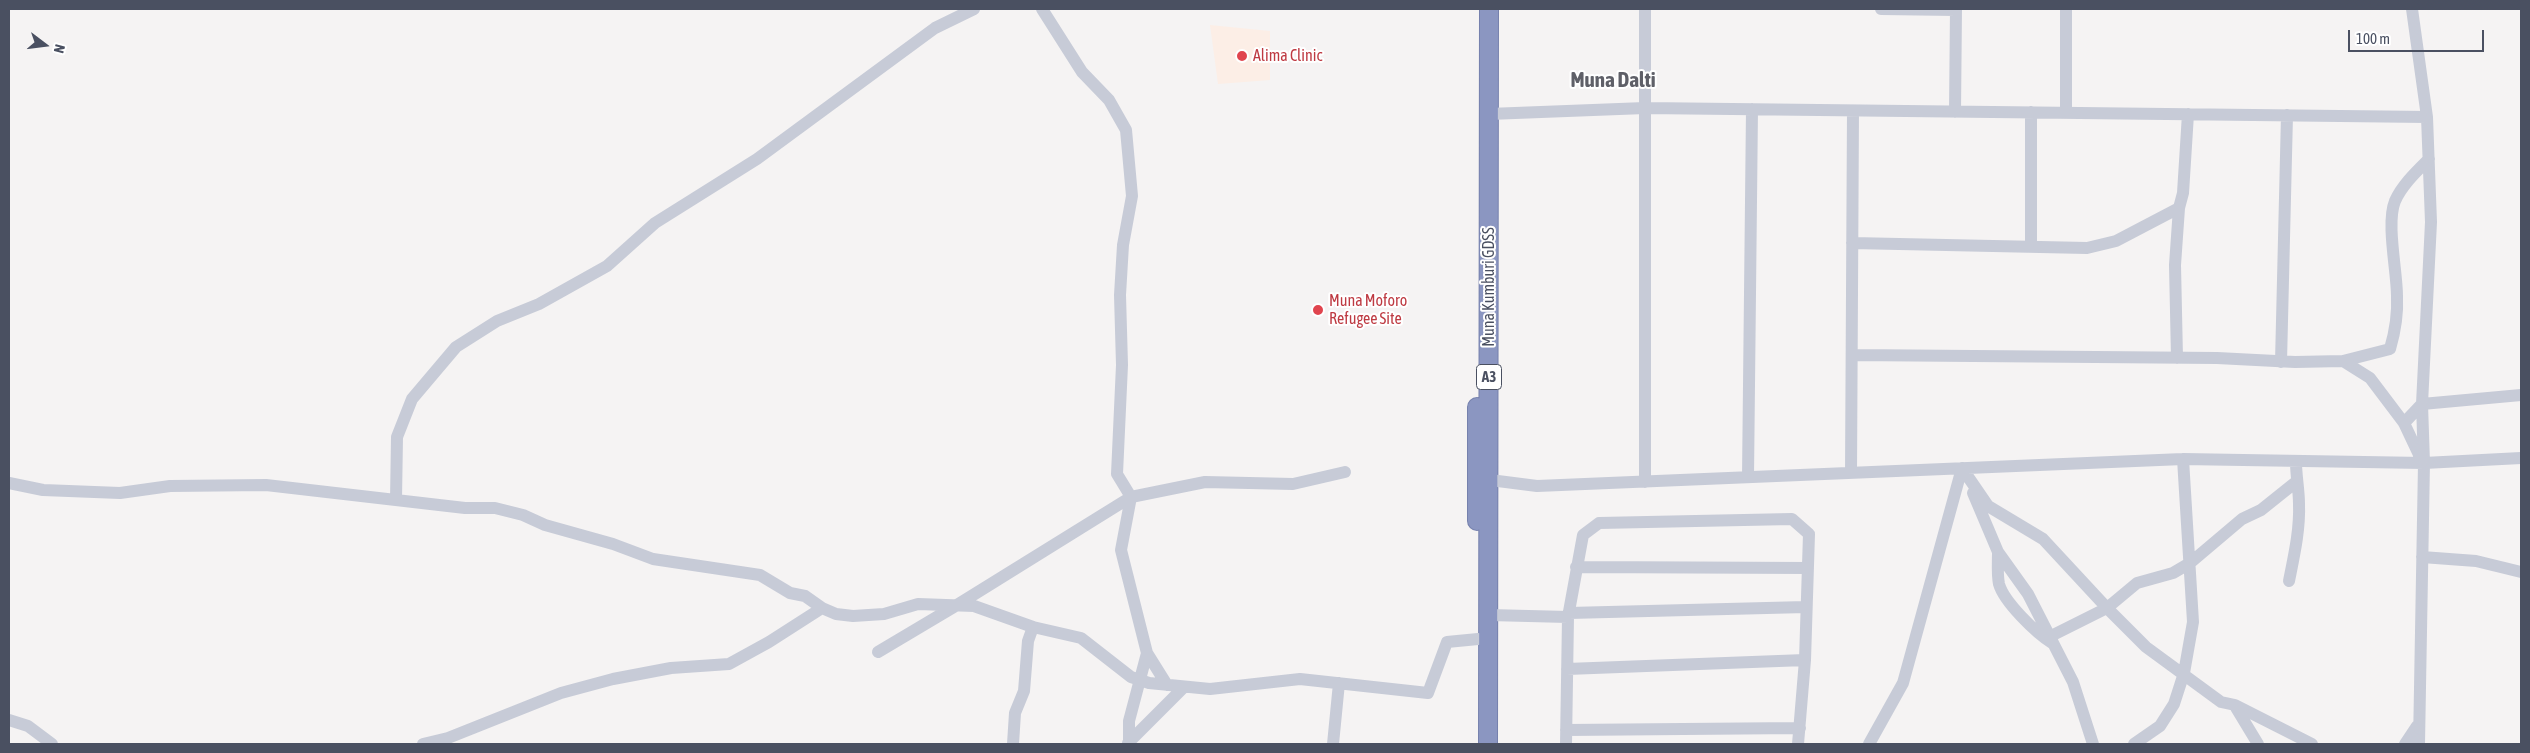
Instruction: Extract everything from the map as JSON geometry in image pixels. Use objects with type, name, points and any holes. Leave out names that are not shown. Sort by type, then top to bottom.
[{"type":"highway","name":"Muna Kumburi GDSS","points":[[1477,9],[1478,744]]},
{"type":"highway","name":"Muna Kumburi GDSS","points":[[1488,744],[1490,480],[1489,9]]},
{"type":"street","points":[[396,500],[397,437],[412,399],[456,347],[497,321],[539,304],[607,266],[655,223],[757,159],[935,28],[974,9]]},
{"type":"street","points":[[1042,9],[1082,72],[1109,100],[1126,130],[1132,196],[1123,245],[1120,295],[1122,365],[1117,474],[1131,497],[1121,550],[1147,653],[1166,685]]},
{"type":"street","points":[[1645,9],[1645,482]]},
{"type":"street","points":[[1881,9],[1956,9],[1955,112]]},
{"type":"street","points":[[2066,9],[2066,112]]},
{"type":"street","points":[[2412,9],[2427,117],[2431,222],[2422,404],[2424,463],[2419,744]]},
{"type":"street","points":[[1488,114],[1645,108],[2427,117]]},
{"type":"street","points":[[1748,477],[1752,109]]},
{"type":"street","points":[[1851,473],[1853,111]]},
{"type":"street","points":[[2031,112],[2031,246]]},
{"type":"street","points":[[2177,358],[2175,265],[2178,208],[2183,193],[2188,114]]},
{"type":"street","points":[[2281,362],[2287,115]]},
{"type":"street","points":[[1852,355],[2177,358],[2281,362],[2343,361],[2390,349],[2396,330],[2397,296],[2391,240],[2395,202],[2412,175],[2429,159]]},
{"type":"street","points":[[1852,243],[2087,248],[2116,242],[2178,208]]},
{"type":"street","points":[[2343,361],[2370,378],[2404,423],[2424,463]]},
{"type":"street","points":[[2404,423],[2422,404],[2521,395]]},
{"type":"street","points":[[1490,480],[1537,486],[2183,459],[2424,463],[2521,458]]},
{"type":"street","points":[[2134,744],[2160,726],[2174,704],[2184,673],[2193,622],[2183,459]]},
{"type":"street","points":[[2289,581],[2297,537],[2299,504],[2296,462]]},
{"type":"street","points":[[1962,468],[1998,552],[2028,594],[2073,682],[2093,744]]},
{"type":"street","points":[[1962,468],[1988,506],[2043,538],[2107,608],[2146,647],[2184,673],[2221,702],[2235,705],[2289,739],[2312,744]]},
{"type":"street","points":[[1869,744],[1903,683],[1962,468]]},
{"type":"street","points":[[878,652],[958,605],[1131,497],[1205,482],[1293,484],[1345,472]]},
{"type":"street","points":[[2051,641],[2107,608],[2137,583],[2173,572],[2190,563],[2242,519],[2261,510],[2296,482]]},
{"type":"street","points":[[9,483],[43,490],[120,493],[170,486],[266,486],[464,508],[495,508],[613,544],[652,559],[760,575],[790,593],[805,596],[822,608],[836,614],[853,616],[884,614],[918,604],[974,606],[1033,627],[1081,638],[1131,677],[1184,687],[1210,689],[1300,679],[1428,693],[1448,642],[1478,639]]},
{"type":"street","points":[[1566,744],[1568,615],[1583,535],[1599,523],[1792,519],[1810,534],[1805,660],[1798,744]]},
{"type":"street","points":[[1998,552],[1999,584],[2008,600],[2040,636],[2051,641]]},
{"type":"street","points":[[2422,557],[2476,561],[2521,572]]},
{"type":"street","points":[[1576,567],[1808,568]]},
{"type":"street","points":[[1489,616],[1806,607]]},
{"type":"street","points":[[422,744],[457,734],[561,693],[613,679],[671,668],[729,664],[769,642],[822,608]]},
{"type":"street","points":[[1013,744],[1015,713],[1024,691],[1028,641],[1033,627]]},
{"type":"street","points":[[1128,742],[1129,721],[1147,653]]},
{"type":"street","points":[[1567,669],[1805,660]]},
{"type":"street","points":[[1333,744],[1339,683]]},
{"type":"street","points":[[1128,742],[1184,687]]},
{"type":"street","points":[[2235,705],[2258,744]]},
{"type":"street","points":[[9,720],[28,726],[52,744]]},
{"type":"street","points":[[2406,744],[2418,726]]},
{"type":"street","points":[[1566,730],[1800,728]]},
{"type":"shaded area","name":"Alima Clinic","points":[[1210,25],[1270,31],[1270,80],[1218,84]]},
{"type":"place","name":"Alima Clinic","points":[[1242,56]]},
{"type":"place","name":"Muna Moforo Refugee Site","points":[[1318,310]]},
{"type":"district","name":"Muna Dalti","points":[[1613,80]]}]
